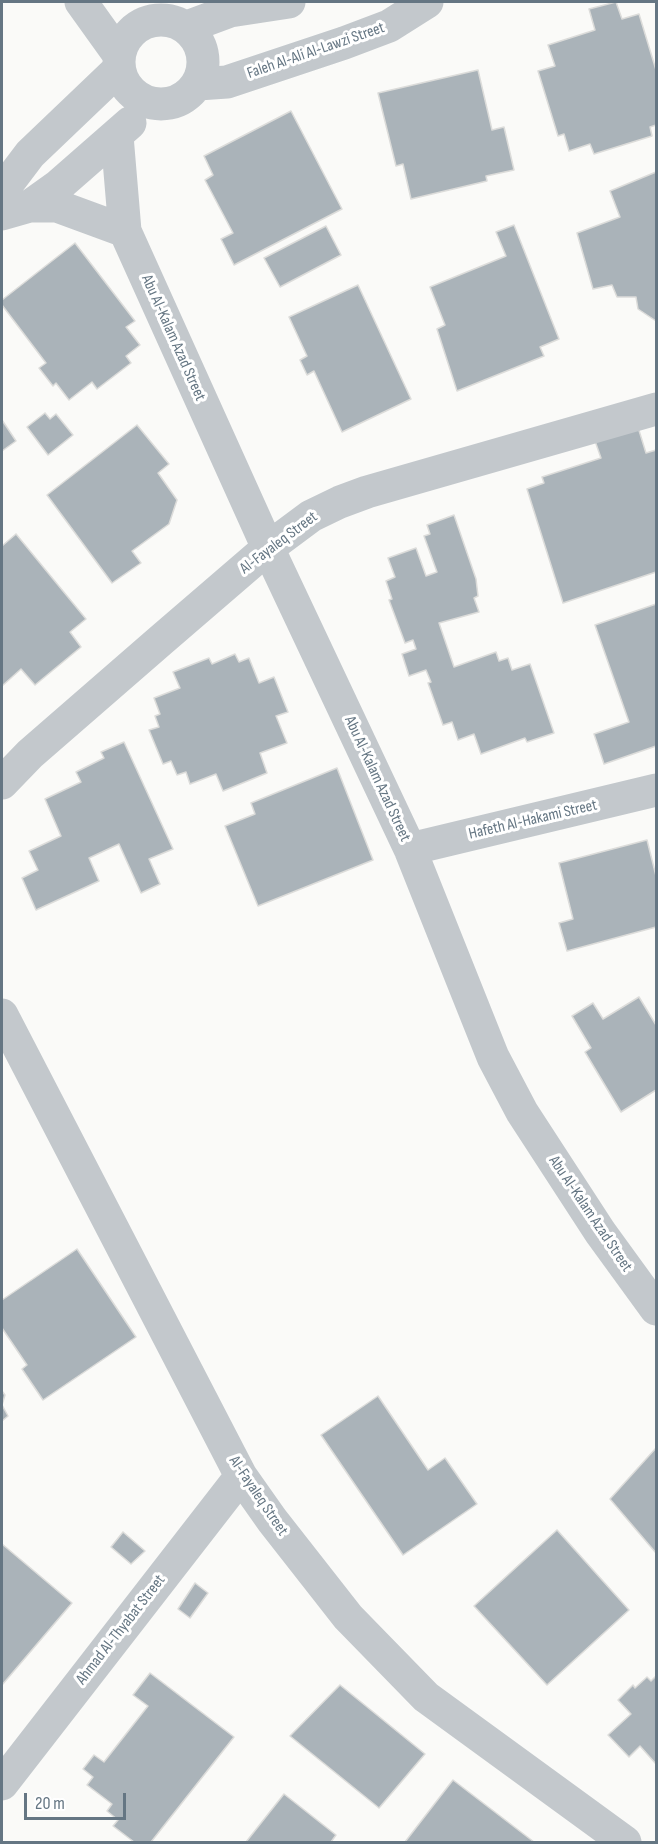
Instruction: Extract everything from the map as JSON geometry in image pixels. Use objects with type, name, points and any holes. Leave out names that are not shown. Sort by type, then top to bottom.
[{"type":"street","points":[[81,2],[119,62],[132,93],[150,102],[173,103],[188,95],[198,84],[204,68],[203,51],[196,36],[174,16]]},
{"type":"street","points":[[11,204],[30,154],[119,62],[124,41],[135,28],[148,21],[174,16],[231,11],[289,2]]},
{"type":"street","name":"Faleh Al-Ali Al-Lawzi Street","points":[[198,84],[227,81],[344,43],[389,26],[427,2]]},
{"type":"street","points":[[11,204],[58,186],[117,136],[150,102]]},
{"type":"street","name":"Abu Al-Kalam Azad Street","points":[[117,136],[125,231],[268,548],[410,849],[493,1057],[522,1112],[600,1232],[657,1309]]},
{"type":"street","points":[[11,204],[57,206],[125,231]]},
{"type":"street","name":"Al-Fayaleq Street","points":[[2,783],[30,754],[268,548],[311,516],[340,502],[657,409]]},
{"type":"street","name":"Hafeth Al-Hakami Street","points":[[410,849],[657,790]]},
{"type":"street","name":"Al-Fayaleq Street","points":[[2,1015],[241,1476],[348,1617],[426,1697],[625,1842]]},
{"type":"street","name":"Ahmad Al-Thyabat Street","points":[[2,1784],[241,1476]]},
{"type":"building","points":[[616,2],[622,19],[639,14],[656,70],[656,125],[650,127],[652,136],[594,154],[590,144],[569,151],[564,134],[558,136],[538,71],[555,66],[548,45],[595,30],[589,9]]},
{"type":"building","points":[[478,70],[492,130],[504,127],[514,170],[486,176],[487,181],[411,199],[403,164],[396,166],[378,93]]},
{"type":"building","points":[[291,111],[342,209],[234,265],[221,239],[233,233],[205,180],[213,175],[204,156]]},
{"type":"building","points":[[656,172],[656,321],[638,309],[636,297],[617,297],[612,285],[593,289],[577,233],[620,217],[610,191]]},
{"type":"building","points":[[514,225],[559,339],[540,347],[544,356],[457,391],[437,329],[445,325],[430,287],[506,256],[496,232]]},
{"type":"building","points":[[326,226],[341,255],[280,287],[264,258]]},
{"type":"building","points":[[75,243],[135,321],[126,327],[140,345],[126,356],[131,363],[97,389],[92,382],[69,400],[56,383],[53,386],[39,368],[46,363],[2,305],[2,300]]},
{"type":"building","points":[[358,285],[411,399],[342,432],[314,371],[307,375],[300,360],[307,356],[289,317]]},
{"type":"building","points":[[45,413],[50,419],[56,414],[73,435],[48,455],[27,427]]},
{"type":"building","points":[[2,420],[16,441],[2,451]]},
{"type":"building","points":[[637,424],[646,453],[656,450],[656,572],[563,603],[527,489],[544,483],[542,477],[601,458],[594,438]]},
{"type":"building","points":[[137,425],[169,464],[158,473],[177,500],[169,524],[132,551],[141,563],[112,583],[47,495]]},
{"type":"building","points":[[454,515],[476,579],[478,596],[474,598],[479,612],[439,623],[454,667],[496,652],[499,661],[508,658],[512,670],[530,664],[554,733],[527,742],[525,738],[481,754],[474,734],[458,740],[452,722],[443,725],[428,683],[431,682],[426,670],[409,676],[402,654],[416,649],[413,640],[405,643],[389,600],[392,599],[386,581],[395,577],[388,558],[416,548],[426,576],[437,572],[424,536],[430,534],[427,525]]},
{"type":"building","points":[[16,534],[86,619],[70,632],[81,647],[35,685],[21,669],[2,686],[2,546]]},
{"type":"building","points":[[656,604],[656,746],[604,764],[594,734],[629,722],[595,625]]},
{"type":"building","points":[[235,654],[239,662],[249,658],[259,683],[274,677],[288,712],[276,716],[287,743],[260,753],[267,773],[223,791],[216,774],[190,784],[186,772],[177,775],[171,761],[163,764],[149,730],[159,727],[155,716],[160,714],[154,698],[180,688],[173,672],[209,658],[212,664]]},
{"type":"building","points":[[124,742],[173,849],[149,859],[160,884],[141,893],[119,844],[89,858],[99,881],[36,910],[22,878],[38,870],[29,851],[61,836],[45,799],[81,782],[76,772],[104,758],[101,752]]},
{"type":"building","points":[[337,768],[373,860],[258,906],[225,826],[255,814],[251,803]]},
{"type":"building","points":[[647,840],[656,876],[656,927],[567,951],[559,923],[573,919],[559,863]]},
{"type":"building","points":[[639,997],[656,1025],[656,1090],[621,1112],[585,1052],[591,1048],[572,1016],[593,1003],[603,1019]]},
{"type":"building","points":[[77,1249],[136,1337],[43,1400],[22,1369],[27,1365],[2,1328],[2,1300]]},
{"type":"building","points":[[378,1396],[428,1470],[445,1458],[477,1504],[403,1555],[321,1435]]},
{"type":"building","points":[[2,1405],[8,1416],[2,1421]]},
{"type":"building","points":[[656,1448],[656,1553],[610,1499]]},
{"type":"building","points":[[557,1530],[629,1610],[547,1685],[474,1606]]},
{"type":"building","points":[[123,1532],[145,1551],[131,1564],[111,1547]]},
{"type":"building","points":[[2,1544],[72,1603],[2,1685]]},
{"type":"building","points":[[195,1583],[208,1593],[190,1618],[178,1609]]},
{"type":"building","points":[[150,1673],[234,1737],[151,1842],[134,1842],[113,1826],[118,1820],[107,1811],[112,1804],[87,1785],[93,1777],[83,1769],[94,1755],[104,1762],[148,1706],[133,1695]]},
{"type":"building","points":[[656,1676],[656,1764],[640,1746],[629,1757],[608,1735],[631,1714],[618,1700],[633,1685],[635,1688],[647,1677],[651,1681]]},
{"type":"building","points":[[340,1685],[425,1754],[379,1808],[290,1736]]},
{"type":"building","points":[[453,1780],[534,1842],[405,1842]]},
{"type":"building","points":[[284,1794],[336,1835],[331,1842],[246,1842]]}]
